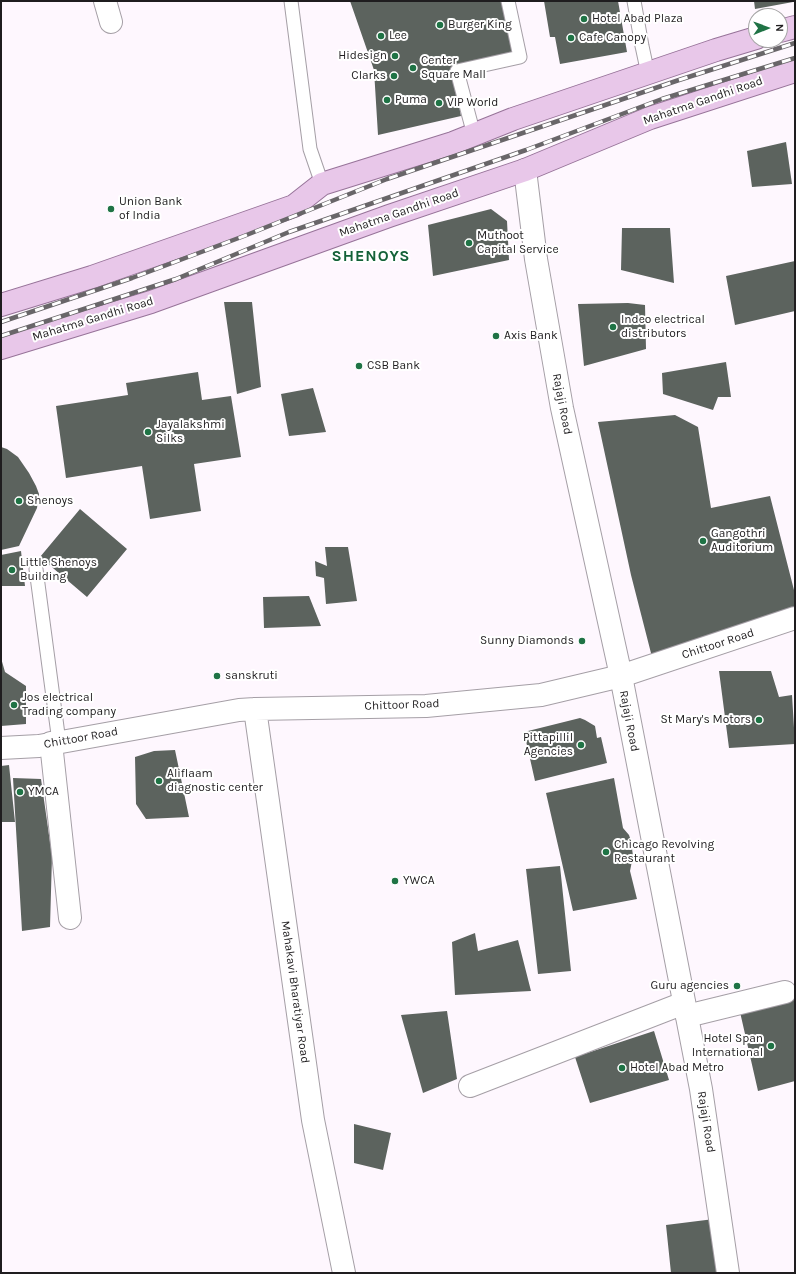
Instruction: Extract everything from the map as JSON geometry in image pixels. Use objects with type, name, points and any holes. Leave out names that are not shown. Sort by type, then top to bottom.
[{"type":"main road","points":[[105,1],[111,22]]},
{"type":"main road","points":[[1,305],[92,277],[294,206],[322,184],[454,143],[513,119],[748,40]]},
{"type":"main road","name":"Mahatma Gandhi Road","points":[[1,348],[151,302],[388,216],[525,170],[650,118],[795,71]]},
{"type":"main road","name":"Rajaji Road","points":[[525,170],[536,258],[562,408],[621,676],[701,1089],[728,1273]]},
{"type":"main road","name":"Chittoor Road","points":[[1,748],[39,746],[255,709],[426,706],[541,695],[621,676],[795,618]]},
{"type":"main road","name":"Mahakavi Bharatiyar Road","points":[[255,709],[313,1120],[344,1273]]},
{"type":"main road","points":[[55,743],[70,918]]},
{"type":"main road","points":[[470,1086],[685,1009],[785,992]]},
{"type":"lane","points":[[291,1],[310,150],[322,184]]},
{"type":"lane","points":[[474,134],[457,71],[520,57],[508,1]]},
{"type":"lane","points":[[634,1],[648,74]]},
{"type":"lane","points":[[36,569],[55,743]]},
{"type":"building","name":"Center Square Mall","points":[[350,1],[503,1],[513,55],[452,65],[461,116],[378,135],[374,70]]},
{"type":"building","name":"Hotel Abad Plaza","points":[[544,1],[618,1],[627,52],[560,64],[555,37],[550,37]]},
{"type":"building","points":[[754,1],[793,1],[760,8],[755,8]]},
{"type":"building","points":[[786,142],[792,184],[752,187],[747,151]]},
{"type":"building","name":"Muthoot Capital Service","points":[[491,209],[507,221],[509,260],[433,276],[428,225]]},
{"type":"building","points":[[622,228],[670,228],[674,283],[621,270]]},
{"type":"building","points":[[795,261],[795,311],[735,325],[726,276]]},
{"type":"building","points":[[224,302],[252,302],[261,387],[237,394]]},
{"type":"building","name":"Indeo electrical distributors","points":[[628,303],[645,305],[646,349],[584,366],[578,304]]},
{"type":"building","points":[[726,362],[731,397],[718,397],[713,410],[663,394],[662,373]]},
{"type":"building","name":"Jayalakshmi Silks","points":[[198,372],[202,400],[231,396],[241,457],[194,464],[201,511],[150,519],[142,466],[66,478],[56,406],[128,395],[126,383]]},
{"type":"building","points":[[313,388],[326,432],[289,436],[281,394]]},
{"type":"building","name":"Gangothri Auditorium","points":[[675,415],[698,427],[711,508],[770,496],[795,594],[795,610],[652,657],[631,575],[598,422]]},
{"type":"building","name":"Shenoys","points":[[1,447],[7,449],[18,457],[29,473],[39,494],[37,508],[19,546],[1,550]]},
{"type":"building","points":[[80,509],[127,549],[87,597],[40,557]]},
{"type":"building","points":[[325,547],[348,547],[357,601],[326,604],[324,578],[316,576],[315,561],[327,566]]},
{"type":"building","name":"Little Shenoys Building","points":[[21,551],[25,586],[1,586],[1,555]]},
{"type":"building","points":[[309,596],[321,626],[264,628],[263,597]]},
{"type":"building","name":"Jos electrical Trading company","points":[[1,658],[5,672],[26,686],[26,724],[1,726]]},
{"type":"building","name":"St Mary's Motors","points":[[719,671],[771,671],[779,697],[792,695],[795,744],[729,748]]},
{"type":"building","points":[[580,718],[595,726],[597,738],[601,737],[607,763],[535,781],[524,732]]},
{"type":"building","name":"Aliflaam diagnostic center","points":[[175,750],[189,817],[146,819],[136,804],[135,757],[154,751]]},
{"type":"building","points":[[9,765],[15,822],[1,822],[1,766]]},
{"type":"building","points":[[13,778],[41,779],[52,856],[50,927],[22,931]]},
{"type":"building","points":[[614,778],[623,828],[629,835],[631,841],[633,856],[630,871],[637,899],[573,911],[546,793]]},
{"type":"building","points":[[560,866],[571,971],[538,974],[526,869]]},
{"type":"building","points":[[475,933],[478,951],[518,940],[531,991],[455,995],[452,942]]},
{"type":"building","name":"Hotel Span International","points":[[795,997],[795,1081],[758,1091],[740,1012]]},
{"type":"building","points":[[447,1011],[457,1079],[423,1093],[401,1015]]},
{"type":"building","name":"Hotel Abad Metro","points":[[654,1031],[669,1080],[590,1103],[575,1057]]},
{"type":"building","points":[[354,1124],[391,1133],[383,1170],[354,1163]]},
{"type":"building","points":[[714,1219],[720,1273],[671,1273],[666,1225]]},
{"type":"railway","points":[[1,322],[132,278],[244,236],[387,179],[679,80],[795,43]]},
{"type":"railway","points":[[1,336],[176,279],[289,232],[526,150],[662,99],[795,58]]},
{"type":"place","name":"Hotel Abad Plaza","points":[[584,19]]},
{"type":"place","name":"Burger King","points":[[440,25]]},
{"type":"place","name":"Lee","points":[[381,36]]},
{"type":"place","name":"Cafe Canopy","points":[[571,38]]},
{"type":"place","name":"Hidesign","points":[[395,56]]},
{"type":"place","name":"Center Square Mall","points":[[413,68]]},
{"type":"place","name":"Clarks","points":[[394,76]]},
{"type":"place","name":"Puma","points":[[387,100]]},
{"type":"place","name":"VIP World","points":[[439,103]]},
{"type":"place","name":"Union Bank of India","points":[[111,209]]},
{"type":"place","name":"Muthoot Capital Service","points":[[469,243]]},
{"type":"place","name":"Indeo electrical distributors","points":[[613,327]]},
{"type":"place","name":"Axis Bank","points":[[496,336]]},
{"type":"place","name":"CSB Bank","points":[[359,366]]},
{"type":"place","name":"Jayalakshmi Silks","points":[[148,432]]},
{"type":"place","name":"Shenoys","points":[[19,501]]},
{"type":"place","name":"Gangothri Auditorium","points":[[703,541]]},
{"type":"place","name":"Little Shenoys Building","points":[[12,570]]},
{"type":"place","name":"Sunny Diamonds","points":[[582,641]]},
{"type":"place","name":"sanskruti","points":[[217,676]]},
{"type":"place","name":"Jos electrical Trading company","points":[[14,705]]},
{"type":"place","name":"St Mary's Motors","points":[[759,720]]},
{"type":"place","name":"Pittapillil Agencies","points":[[581,745]]},
{"type":"place","name":"Aliflaam diagnostic center","points":[[159,781]]},
{"type":"place","name":"YMCA","points":[[20,792]]},
{"type":"place","name":"Chicago Revolving Restaurant","points":[[606,852]]},
{"type":"place","name":"YWCA","points":[[395,881]]},
{"type":"place","name":"Guru agencies","points":[[737,986]]},
{"type":"place","name":"Hotel Span International","points":[[771,1046]]},
{"type":"place","name":"Hotel Abad Metro","points":[[622,1068]]},
{"type":"district","name":"SHENOYS","points":[[371,256]]}]
